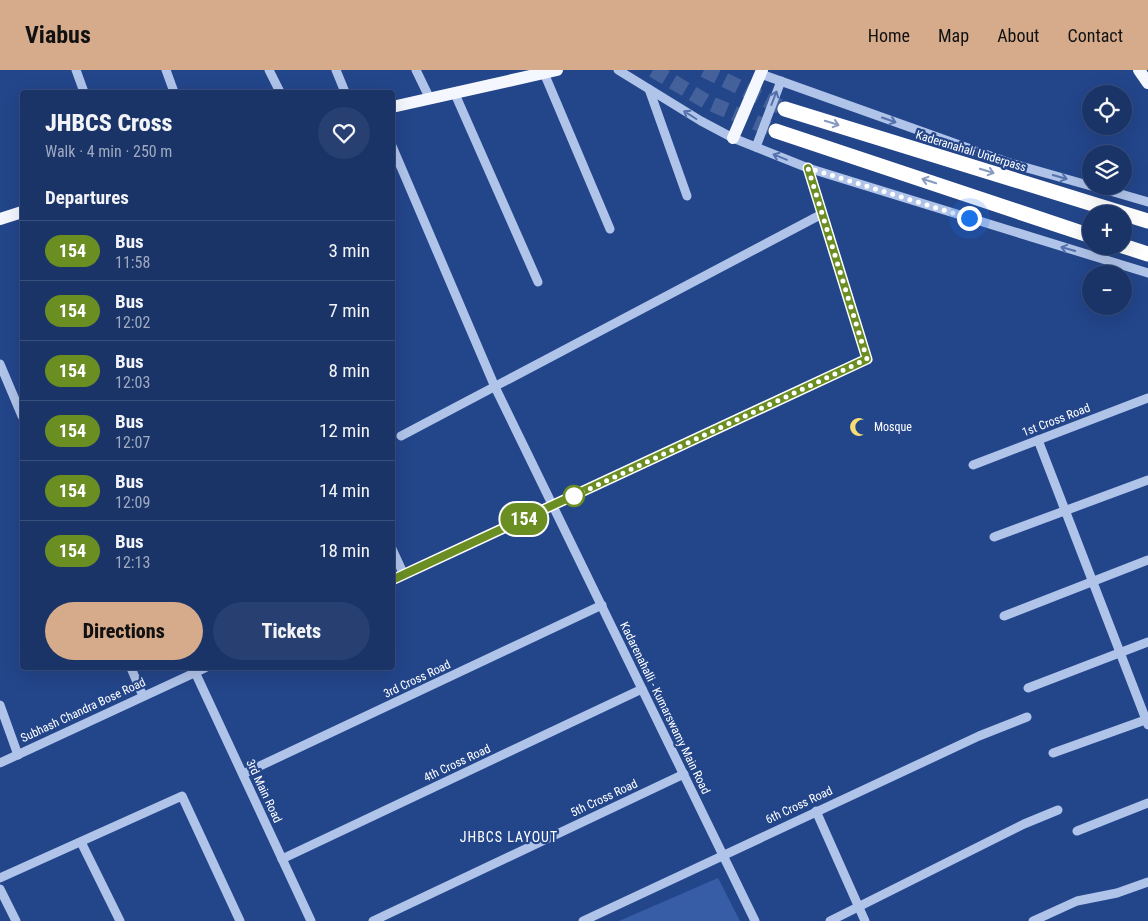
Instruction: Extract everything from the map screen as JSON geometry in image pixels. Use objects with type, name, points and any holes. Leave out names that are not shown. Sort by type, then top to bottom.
[{"type":"highway","name":"Kaderanahali Underpass","points":[[785,109],[1148,221]]},
{"type":"highway","points":[[776,131],[1082,233]]},
{"type":"highway","points":[[1132,249],[1148,254]]},
{"type":"main road","points":[[395,106],[557,70]]},
{"type":"main road","points":[[1139,70],[1148,83]]},
{"type":"main road","points":[[733,138],[761,72]]},
{"type":"main road","points":[[0,219],[20,213]]},
{"type":"street","points":[[76,70],[83,90]]},
{"type":"street","points":[[166,70],[173,90]]},
{"type":"street","points":[[269,70],[279,90]]},
{"type":"street","points":[[336,70],[344,90]]},
{"type":"street","points":[[416,70],[430,99]]},
{"type":"street","points":[[618,70],[701,121],[733,138],[808,168],[1148,273]]},
{"type":"street","points":[[761,72],[781,81],[1010,162],[1082,183]]},
{"type":"street","points":[[544,73],[610,229]]},
{"type":"street","points":[[756,147],[781,81]]},
{"type":"street","points":[[649,89],[687,196]]},
{"type":"street","points":[[455,94],[538,282]]},
{"type":"street","name":"Kadarenahalli - Kumarswamy Main Road","points":[[395,153],[494,387],[755,921]]},
{"type":"street","points":[[395,579],[867,359],[808,168]]},
{"type":"street","points":[[1124,195],[1148,202]]},
{"type":"street","points":[[401,436],[822,214]]},
{"type":"street","points":[[0,364],[20,411]]},
{"type":"street","name":"1st Cross Road","points":[[973,465],[1148,398]]},
{"type":"street","points":[[1038,440],[1147,721],[1053,753]]},
{"type":"street","points":[[994,537],[1148,480]]},
{"type":"street","points":[[395,556],[404,575]]},
{"type":"street","points":[[1004,616],[1148,560]]},
{"type":"street","name":"3rd Cross Road","points":[[243,774],[602,605]]},
{"type":"street","points":[[1028,688],[1148,642]]},
{"type":"street","points":[[131,670],[143,696]]},
{"type":"street","name":"Subhash Chandra Bose Road","points":[[0,763],[200,670]]},
{"type":"street","name":"3rd Main Road","points":[[195,672],[312,921]]},
{"type":"street","name":"4th Cross Road","points":[[282,859],[642,690]]},
{"type":"street","points":[[0,705],[18,755]]},
{"type":"street","name":"6th Cross Road","points":[[583,921],[979,736],[1027,717]]},
{"type":"street","name":"5th Cross Road","points":[[373,921],[684,774]]},
{"type":"street","points":[[0,878],[182,796],[240,921]]},
{"type":"street","points":[[1077,831],[1148,803]]},
{"type":"street","points":[[830,921],[1024,824],[1058,810]]},
{"type":"street","points":[[816,811],[865,921]]},
{"type":"street","points":[[81,842],[120,921]]},
{"type":"street","points":[[1033,921],[1077,900],[1118,893],[1148,882]]},
{"type":"street","points":[[0,889],[16,921]]},
{"type":"shaded area","points":[[718,878],[740,921],[619,921]]},
{"type":"tunnel","points":[[653,70],[707,102],[776,131]]},
{"type":"tunnel","points":[[704,70],[785,109]]},
{"type":"bus line","name":"154","points":[[395,579],[867,359],[808,168]]},
{"type":"place","name":"Mosque","points":[[859,427]]},
{"type":"district","name":"JHBCS LAYOUT","points":[[509,837]]},
{"type":"route","points":[[574,496],[867,359],[808,168],[969,218]]}]
